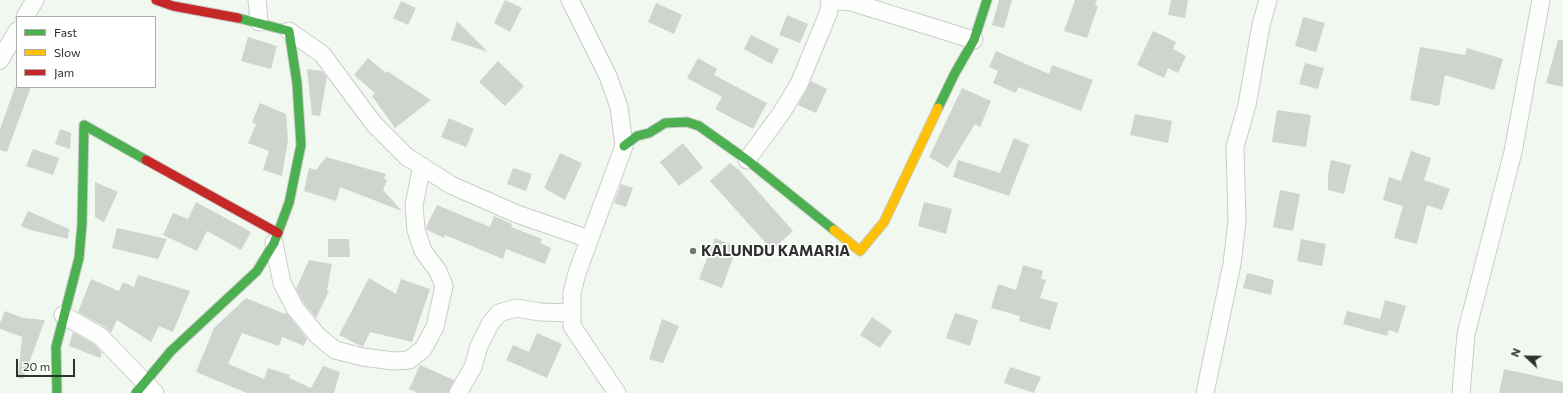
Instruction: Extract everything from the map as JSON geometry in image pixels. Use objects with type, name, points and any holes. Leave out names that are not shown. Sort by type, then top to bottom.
[{"type":"street","points":[[26,16],[36,0]]},
{"type":"street","points":[[156,0],[173,6],[258,22],[289,31],[322,54],[374,124],[407,157],[451,185],[517,214],[588,239]]},
{"type":"street","points":[[257,0],[258,22]]},
{"type":"street","points":[[570,0],[608,76],[619,107],[624,146],[588,239],[577,273],[572,293],[572,326],[617,393]]},
{"type":"street","points":[[747,160],[782,112],[799,84],[825,22],[830,0],[851,2],[974,40]]},
{"type":"street","points":[[624,146],[637,136],[649,133],[665,122],[687,122],[699,126],[747,160],[860,251],[884,222],[955,73],[974,40],[987,0]]},
{"type":"street","points":[[1205,393],[1232,264],[1237,221],[1235,147],[1247,105],[1261,25],[1268,0]]},
{"type":"street","points":[[1461,393],[1466,334],[1513,152],[1541,0]]},
{"type":"street","points":[[63,315],[100,336],[145,390],[171,351],[257,271],[276,238],[289,203],[301,145],[297,83],[289,31]]},
{"type":"street","points":[[0,60],[16,33]]},
{"type":"street","points":[[57,393],[56,347],[63,315],[79,258],[82,224],[84,125],[276,238]]},
{"type":"street","points":[[276,238],[282,284],[295,308],[317,335],[335,350],[363,357],[409,360],[423,350],[435,327],[444,286],[438,271],[423,251],[416,230],[414,205],[422,166]]},
{"type":"street","points":[[458,393],[473,367],[479,346],[490,324],[500,313],[516,308],[540,312],[571,313]]},
{"type":"building","points":[[505,0],[522,8],[510,32],[494,23]]},
{"type":"building","points":[[999,0],[1012,0],[1004,28],[992,25]]},
{"type":"building","points":[[1075,0],[1097,0],[1095,5],[1098,6],[1087,38],[1064,31]]},
{"type":"building","points":[[1171,0],[1188,0],[1185,18],[1168,15]]},
{"type":"building","points":[[401,1],[416,8],[408,25],[393,18]]},
{"type":"building","points":[[656,3],[682,15],[674,34],[648,22]]},
{"type":"building","points":[[787,15],[808,24],[800,43],[779,35]]},
{"type":"building","points":[[1303,17],[1325,23],[1316,52],[1295,46]]},
{"type":"building","points":[[457,21],[488,52],[451,40]]},
{"type":"building","points":[[1153,31],[1176,42],[1173,49],[1186,56],[1178,73],[1168,68],[1164,78],[1137,65]]},
{"type":"building","points":[[751,35],[779,49],[772,64],[744,49]]},
{"type":"building","points":[[248,37],[277,46],[271,69],[241,61]]},
{"type":"building","points":[[1558,40],[1563,40],[1563,87],[1546,83]]},
{"type":"building","points":[[1420,47],[1465,55],[1467,48],[1503,59],[1494,90],[1445,75],[1439,106],[1410,100]]},
{"type":"building","points":[[996,51],[1049,74],[1052,65],[1093,80],[1081,111],[1018,87],[1016,93],[993,83],[998,71],[989,67]]},
{"type":"building","points":[[368,58],[386,73],[387,71],[431,100],[395,128],[372,96],[375,93],[354,75]]},
{"type":"building","points":[[698,58],[717,69],[714,75],[767,103],[753,129],[715,109],[722,97],[687,78]]},
{"type":"building","points":[[498,61],[524,86],[505,106],[479,82]]},
{"type":"building","points":[[1305,63],[1324,68],[1318,89],[1299,84]]},
{"type":"building","points":[[307,69],[322,71],[327,77],[320,116],[312,115]]},
{"type":"building","points":[[811,81],[827,89],[816,113],[798,105]]},
{"type":"building","points":[[15,87],[31,88],[7,152],[0,150],[0,129]]},
{"type":"building","points":[[962,88],[991,101],[980,127],[975,124],[948,168],[929,157]]},
{"type":"building","points":[[260,103],[286,114],[288,140],[282,176],[263,170],[269,151],[248,143],[256,124],[252,122]]},
{"type":"building","points":[[1277,110],[1311,115],[1306,147],[1272,142]]},
{"type":"building","points":[[1135,114],[1172,121],[1168,143],[1130,135]]},
{"type":"building","points":[[449,118],[474,129],[466,147],[441,137]]},
{"type":"building","points":[[60,129],[71,133],[70,149],[55,144]]},
{"type":"building","points":[[1014,138],[1029,145],[1009,196],[953,177],[958,160],[1000,173]]},
{"type":"building","points":[[683,143],[703,168],[679,186],[660,162]]},
{"type":"building","points":[[33,149],[59,158],[53,175],[26,166]]},
{"type":"building","points":[[1411,151],[1431,158],[1424,180],[1450,189],[1442,210],[1427,205],[1417,244],[1394,238],[1403,206],[1383,200],[1389,177],[1401,181]]},
{"type":"building","points":[[560,153],[582,163],[565,200],[544,188]]},
{"type":"building","points":[[326,157],[386,174],[384,179],[387,180],[383,190],[402,211],[340,187],[336,201],[304,191],[309,168],[316,170]]},
{"type":"building","points":[[1331,160],[1351,165],[1344,194],[1328,190],[1328,174]]},
{"type":"building","points":[[730,163],[739,170],[793,231],[772,250],[710,181]]},
{"type":"building","points":[[513,168],[532,174],[526,191],[507,184]]},
{"type":"building","points":[[95,182],[118,192],[104,222],[95,217]]},
{"type":"building","points":[[621,184],[633,188],[626,207],[614,203]]},
{"type":"building","points":[[1280,190],[1300,194],[1293,231],[1273,227]]},
{"type":"building","points":[[196,202],[251,232],[241,250],[207,231],[197,251],[163,235],[173,213],[188,219]]},
{"type":"building","points":[[924,202],[952,209],[946,234],[918,226]]},
{"type":"building","points":[[437,205],[490,227],[494,216],[512,224],[511,227],[542,239],[540,243],[551,248],[545,264],[506,249],[503,259],[445,235],[444,238],[427,230],[426,227]]},
{"type":"building","points":[[28,211],[69,229],[68,239],[21,226]]},
{"type":"building","points":[[117,228],[167,239],[158,259],[112,248]]},
{"type":"building","points":[[715,238],[737,247],[722,288],[699,279]]},
{"type":"building","points":[[328,239],[349,239],[350,257],[328,257]]},
{"type":"building","points":[[1301,239],[1326,244],[1322,266],[1297,261]]},
{"type":"building","points":[[309,260],[332,264],[327,290],[329,291],[316,318],[303,302],[296,289]]},
{"type":"building","points":[[1023,265],[1043,271],[1041,279],[1046,280],[1040,298],[1058,303],[1050,330],[1019,321],[1020,316],[991,308],[998,284],[1016,290]]},
{"type":"building","points":[[1247,273],[1274,280],[1271,295],[1243,288]]},
{"type":"building","points":[[138,275],[190,291],[173,332],[159,326],[151,342],[117,320],[111,333],[105,327],[78,312],[91,279],[119,291],[123,282],[134,287]]},
{"type":"building","points":[[369,278],[396,294],[401,279],[430,289],[412,342],[370,332],[363,347],[339,335]]},
{"type":"building","points":[[246,298],[285,314],[286,312],[307,339],[304,346],[282,337],[279,346],[242,333],[228,364],[264,379],[268,368],[290,375],[289,378],[311,388],[323,366],[340,372],[334,393],[247,393],[196,372],[214,328]]},
{"type":"building","points":[[1385,300],[1406,306],[1398,333],[1389,330],[1387,336],[1343,324],[1347,311],[1380,319]]},
{"type":"building","points":[[5,311],[23,318],[45,320],[23,379],[18,378],[22,337],[0,329],[0,323]]},
{"type":"building","points":[[955,313],[978,320],[970,346],[946,338]]},
{"type":"building","points":[[872,317],[892,331],[880,348],[860,335]]},
{"type":"building","points":[[662,319],[679,326],[663,363],[649,359]]},
{"type":"building","points":[[73,332],[94,344],[102,353],[100,358],[69,346]]},
{"type":"building","points":[[537,333],[562,344],[547,378],[506,360],[513,345],[529,352]]},
{"type":"building","points":[[420,365],[454,380],[448,393],[418,393],[409,389]]},
{"type":"building","points":[[1010,367],[1041,377],[1034,393],[1004,383]]},
{"type":"building","points":[[1504,369],[1563,382],[1563,393],[1499,393]]},
{"type":"traffic: fast","points":[[938,108],[955,73],[974,40],[987,0]]},
{"type":"traffic: fast","points":[[136,393],[171,351],[257,271],[274,243],[289,203],[301,145],[297,83],[289,31],[238,18]]},
{"type":"traffic: fast","points":[[624,146],[637,136],[649,133],[665,123],[687,122],[699,126],[747,160],[834,230]]},
{"type":"traffic: fast","points":[[57,393],[56,347],[79,258],[82,224],[84,125],[146,160]]},
{"type":"traffic: slow","points":[[834,230],[860,251],[884,222],[938,108]]},
{"type":"traffic: jam","points":[[156,0],[173,6],[238,18]]},
{"type":"traffic: jam","points":[[146,160],[278,233]]},
{"type":"place","name":"KALUNDU KAMARIA","points":[[693,251]]}]
